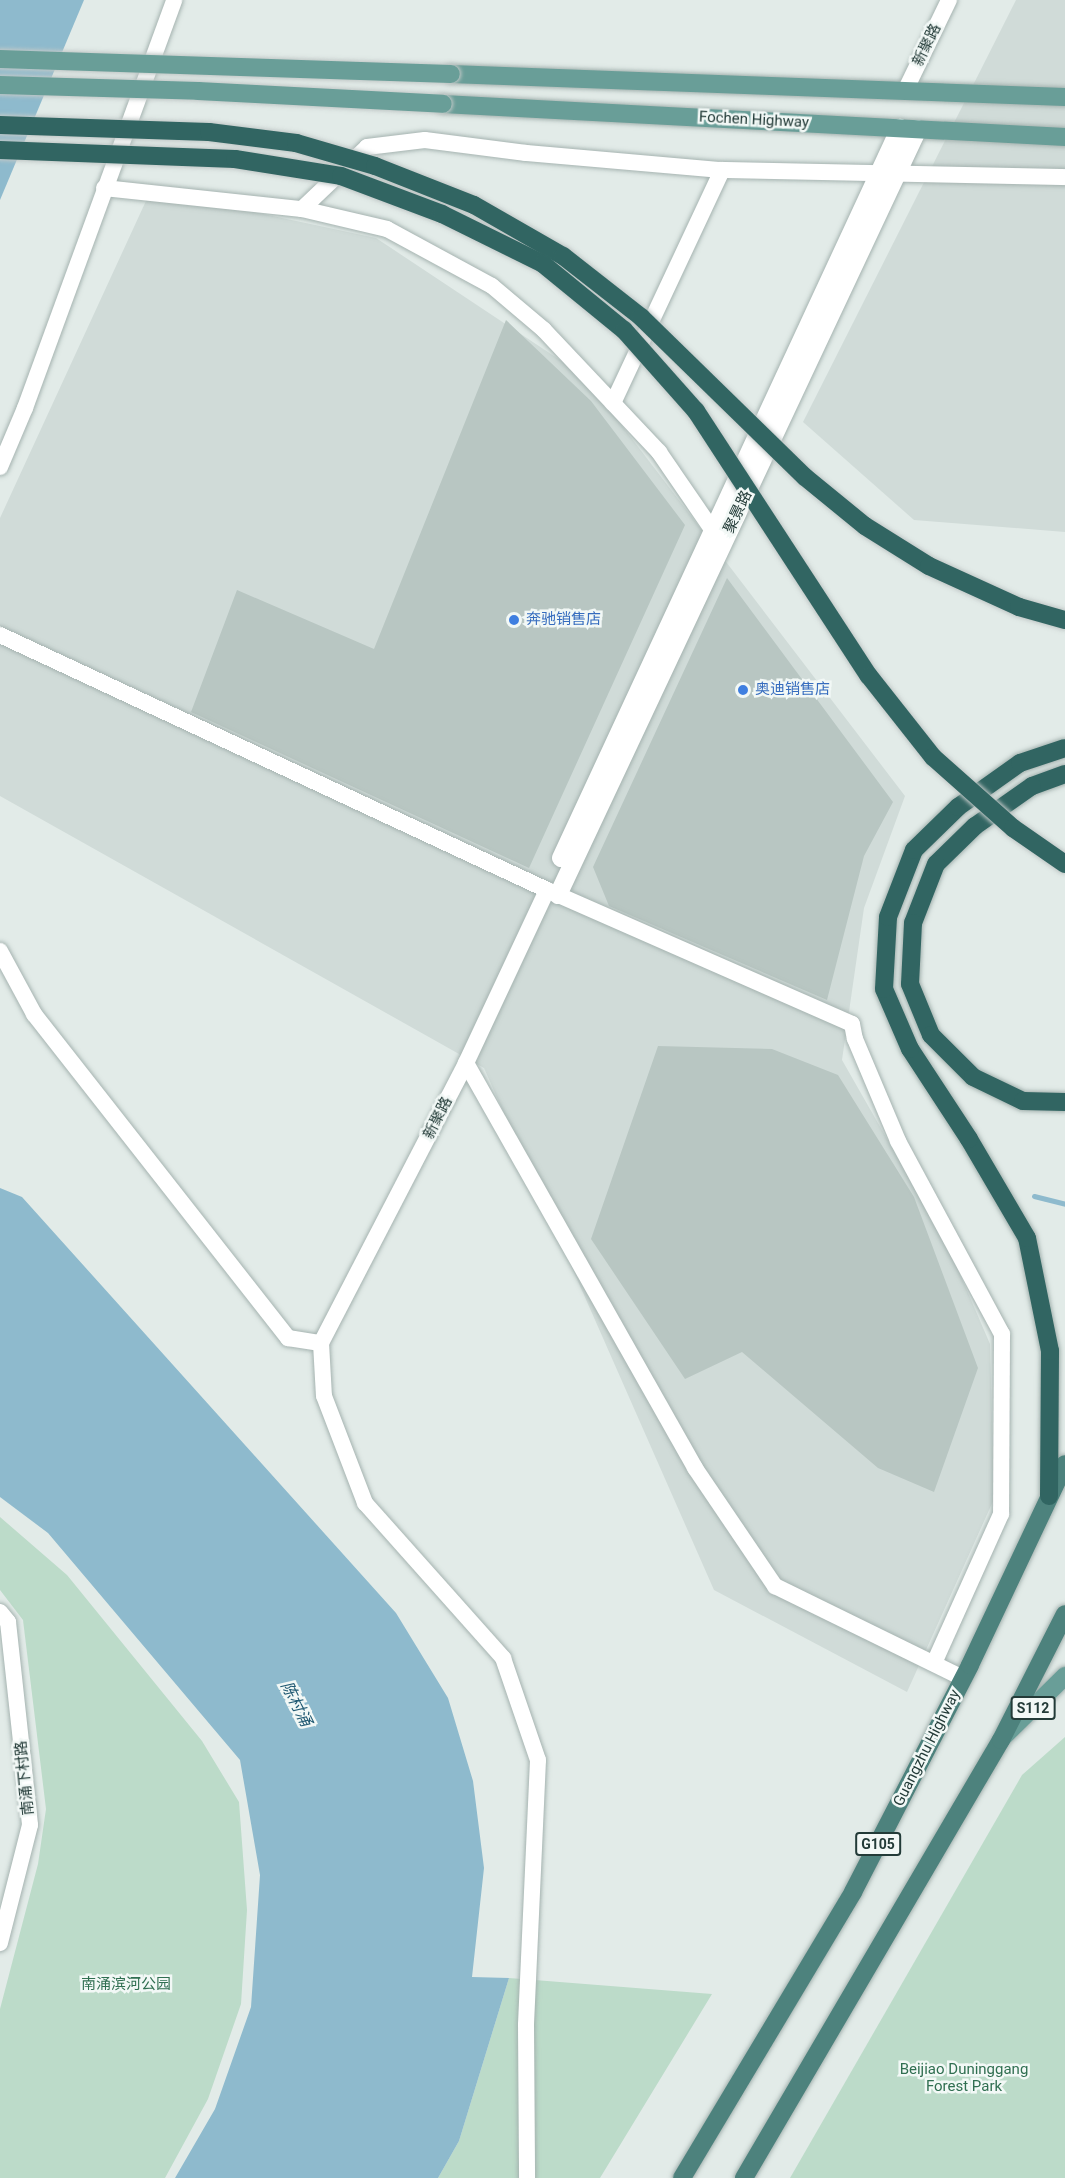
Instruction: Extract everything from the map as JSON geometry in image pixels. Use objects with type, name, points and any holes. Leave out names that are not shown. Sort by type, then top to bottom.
[{"type":"highway","points":[[0,125],[209,132],[296,143],[375,166],[474,205],[563,256],[641,317],[805,477],[865,526],[929,566],[1019,607],[1065,620]]},
{"type":"highway","points":[[0,150],[235,159],[341,176],[442,214],[543,264],[624,330],[696,411],[869,676],[933,757],[1013,828],[1065,864]]},
{"type":"highway","points":[[1049,1496],[1050,1352],[1027,1238],[969,1138],[910,1049],[884,989],[888,917],[914,850],[958,807],[1020,763],[1065,748]]},
{"type":"highway","points":[[1065,774],[1032,786],[975,826],[936,864],[913,922],[910,984],[931,1035],[973,1077],[1023,1101],[1065,1102]]},
{"type":"highway","name":"Guangzhu Highway","points":[[682,2178],[853,1892],[963,1678],[1065,1464]]},
{"type":"highway","points":[[744,2178],[1001,1740],[1065,1614]]},
{"type":"main road","points":[[0,59],[1065,96]]},
{"type":"main road","name":"Fochen Highway","points":[[0,85],[198,91],[1065,137]]},
{"type":"main road","name":"S112","points":[[1001,1740],[1065,1676]]},
{"type":"street","points":[[0,467],[25,408],[174,0]]},
{"type":"street","name":"新聚路","points":[[905,91],[949,0]]},
{"type":"street","name":"聚景路","points":[[552,892],[713,531],[909,128]]},
{"type":"street","points":[[303,209],[367,147],[424,140],[526,153],[722,170],[1065,177]]},
{"type":"street","points":[[613,403],[722,170]]},
{"type":"street","name":"聚景路","points":[[552,892],[887,174]]},
{"type":"street","points":[[104,188],[303,209],[387,229],[492,286],[544,330],[659,452],[713,531]]},
{"type":"street","points":[[0,635],[552,892],[852,1024],[855,1039],[898,1141],[1002,1334],[1001,1514],[934,1663]]},
{"type":"street","name":"新聚路","points":[[321,1343],[552,892]]},
{"type":"street","points":[[0,951],[34,1014],[288,1338],[321,1343],[324,1396],[365,1503],[503,1658],[538,1760],[526,2025],[527,2178]]},
{"type":"street","points":[[466,1063],[695,1468],[775,1586],[963,1678]]},
{"type":"street","name":"南涌下村路","points":[[0,1612],[8,1622],[30,1825],[0,1943]]},
{"type":"shaded area","points":[[1016,0],[1065,0],[1065,532],[914,520],[803,422]]},
{"type":"shaded area","points":[[151,190],[376,238],[584,376],[905,796],[864,908],[842,1060],[947,1244],[990,1344],[994,1499],[907,1692],[714,1590],[484,1068],[0,796],[0,518]]},
{"type":"green space","name":"南涌滨河公园","points":[[0,1517],[67,1575],[202,1741],[239,1802],[247,1910],[241,2004],[208,2099],[165,2178],[0,2178],[0,2009],[38,1864],[46,1809],[23,1620],[0,1590]]},
{"type":"green space","name":"Beijiao Duninggang Forest Park","points":[[1065,1737],[1065,2178],[790,2178],[1022,1775]]},
{"type":"green space","points":[[509,1978],[712,1994],[600,2178],[438,2178],[459,2141]]},
{"type":"water","points":[[0,0],[84,0],[0,200]]},
{"type":"water","name":"陈村涌","points":[[0,1188],[22,1197],[396,1613],[448,1698],[473,1781],[484,1868],[472,1977],[509,1978],[459,2141],[438,2178],[175,2178],[215,2109],[251,2007],[260,1875],[240,1760],[48,1533],[0,1497]]},
{"type":"building","name":"奔驰销售店","points":[[506,320],[591,401],[685,525],[529,868],[191,712],[237,590],[374,649]]},
{"type":"building","name":"奥迪销售店","points":[[727,578],[893,802],[864,856],[827,1000],[609,906],[593,867]]},
{"type":"building","points":[[658,1046],[772,1049],[838,1075],[914,1197],[978,1368],[934,1492],[878,1468],[742,1352],[685,1379],[591,1239]]},
{"type":"waterway","points":[[1034,1196],[1065,1204]]},
{"type":"place","name":"奔驰销售店","points":[[514,620]]},
{"type":"place","name":"奥迪销售店","points":[[743,690]]}]
